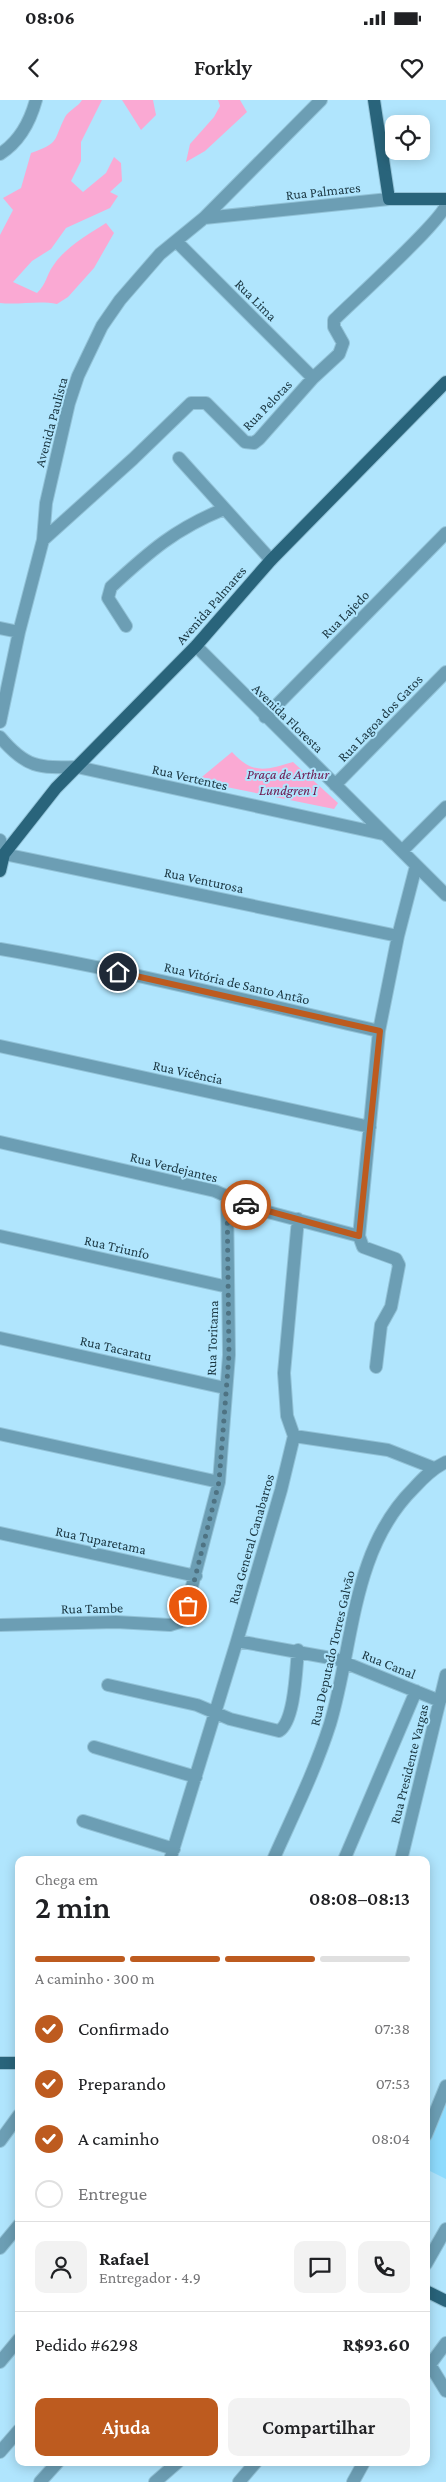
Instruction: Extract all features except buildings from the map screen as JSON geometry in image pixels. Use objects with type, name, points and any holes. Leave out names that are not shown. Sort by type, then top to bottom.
[{"type":"main road","points":[[378,100],[389,199]]},
{"type":"main road","name":"Rua Palmares","points":[[389,199],[446,199]]},
{"type":"main road","name":"Avenida Palmares","points":[[4,854],[56,788],[196,646],[271,560],[446,383]]},
{"type":"main road","points":[[0,871],[4,854]]},
{"type":"main road","points":[[0,2063],[15,2063]]},
{"type":"main road","points":[[430,2293],[446,2301]]},
{"type":"street","points":[[0,154],[19,137],[25,128],[36,100]]},
{"type":"street","name":"Avenida Paulista","points":[[0,722],[19,632],[43,540],[46,503],[69,403],[78,376],[102,326],[120,300],[160,254],[204,218],[322,100]]},
{"type":"street","name":"Rua Palmares","points":[[204,218],[389,199]]},
{"type":"street","name":"Rua Pelotas","points":[[43,540],[133,459],[191,403],[206,402],[239,438],[245,442],[254,443],[342,348],[344,343],[334,327],[334,320],[421,236],[445,210],[446,204]]},
{"type":"street","name":"Rua Lima","points":[[177,242],[313,378]]},
{"type":"street","points":[[179,458],[271,560]]},
{"type":"street","points":[[126,626],[108,598],[111,587],[162,542],[189,524],[224,509]]},
{"type":"street","name":"Rua Lajedo","points":[[265,717],[446,533]]},
{"type":"street","points":[[0,628],[19,632]]},
{"type":"street","name":"Avenida Floresta","points":[[196,646],[265,717],[446,895]]},
{"type":"street","name":"Rua Lagoa dos Gatos","points":[[335,784],[446,672]]},
{"type":"street","name":"Rua Vertentes","points":[[0,737],[18,756],[39,767],[77,767],[383,834]]},
{"type":"street","points":[[402,851],[446,807]]},
{"type":"street","points":[[0,840],[4,854]]},
{"type":"street","name":"Rua Venturosa","points":[[4,854],[398,936]]},
{"type":"street","points":[[359,1236],[380,1031],[398,936],[416,866]]},
{"type":"street","name":"Rua Vitória de Santo Antão","points":[[0,949],[213,992],[380,1031]]},
{"type":"street","name":"Rua Vicência","points":[[0,1046],[370,1127]]},
{"type":"street","name":"Rua Verdejantes","points":[[0,1142],[227,1196],[253,1208],[359,1236],[363,1246],[396,1259],[399,1265],[391,1307],[381,1325],[376,1367]]},
{"type":"street","name":"Rua Toritama","points":[[184,1621],[219,1482],[230,1347],[227,1196]]},
{"type":"street","points":[[298,1219],[284,1373],[287,1416],[294,1436],[388,1450],[434,1468]]},
{"type":"street","name":"Rua Triunfo","points":[[0,1236],[228,1288]]},
{"type":"street","name":"Rua Tacaratu","points":[[0,1338],[226,1388]]},
{"type":"street","points":[[0,1434],[219,1482]]},
{"type":"street","name":"Rua General Canabarros","points":[[172,1854],[237,1641],[281,1490],[294,1436]]},
{"type":"street","name":"Rua Deputado Torres Galvão","points":[[275,1856],[320,1755],[331,1722],[366,1570],[377,1537],[406,1496],[434,1468],[446,1462]]},
{"type":"street","name":"Rua Tuparetama","points":[[0,1533],[196,1576]]},
{"type":"street","name":"Rua Tambe","points":[[0,1624],[116,1622],[170,1625],[184,1621]]},
{"type":"street","name":"Rua Canal","points":[[237,1641],[298,1650],[344,1662],[440,1701]]},
{"type":"street","points":[[108,1685],[190,1703],[230,1719],[279,1731],[289,1718],[298,1650]]},
{"type":"street","name":"Rua Presidente Vargas","points":[[402,1856],[446,1675]]},
{"type":"street","points":[[346,1856],[416,1691]]},
{"type":"street","points":[[94,1747],[196,1777]]},
{"type":"street","points":[[83,1821],[172,1854]]},
{"type":"street","points":[[430,2125],[446,2086]]},
{"type":"street","points":[[0,2141],[15,2120]]},
{"type":"street","points":[[430,2257],[446,2229]]},
{"type":"street","points":[[0,2248],[15,2230]]},
{"type":"street","points":[[430,2364],[446,2343]]},
{"type":"street","points":[[0,2362],[15,2344]]},
{"type":"street","points":[[430,2370],[446,2391]]},
{"type":"street","points":[[0,2452],[15,2435]]},
{"type":"street","points":[[40,2482],[54,2466]]},
{"type":"street","points":[[155,2482],[173,2466]]},
{"type":"street","points":[[239,2482],[253,2466]]},
{"type":"street","points":[[353,2482],[362,2466]]},
{"type":"shaded area","points":[[446,2096],[446,2179],[430,2171],[430,2137]]},
{"type":"green space","points":[[82,100],[102,100],[81,142],[81,161],[71,181],[83,192],[106,173],[114,157],[121,163],[122,181],[110,192],[118,196],[110,208],[66,228],[51,249],[32,261],[13,282],[37,293],[58,259],[70,247],[106,223],[114,233],[94,268],[68,297],[57,304],[43,302],[0,303],[0,235],[13,210],[3,198],[21,188],[31,153],[51,144],[57,136],[65,117]]},
{"type":"green space","points":[[122,100],[153,100],[156,115],[141,130]]},
{"type":"green space","points":[[218,100],[240,100],[247,112],[205,151],[186,162],[190,144],[214,117],[220,106]]},
{"type":"green space","name":"Praça de Arthur Lundgren I","points":[[232,752],[247,764],[260,769],[293,762],[338,803],[334,809],[197,781]]},
{"type":"way so far","points":[[188,1606],[219,1482],[229,1355],[230,1313],[227,1196],[246,1205]]},
{"type":"route","points":[[118,972],[380,1031],[359,1236],[246,1205]]}]
